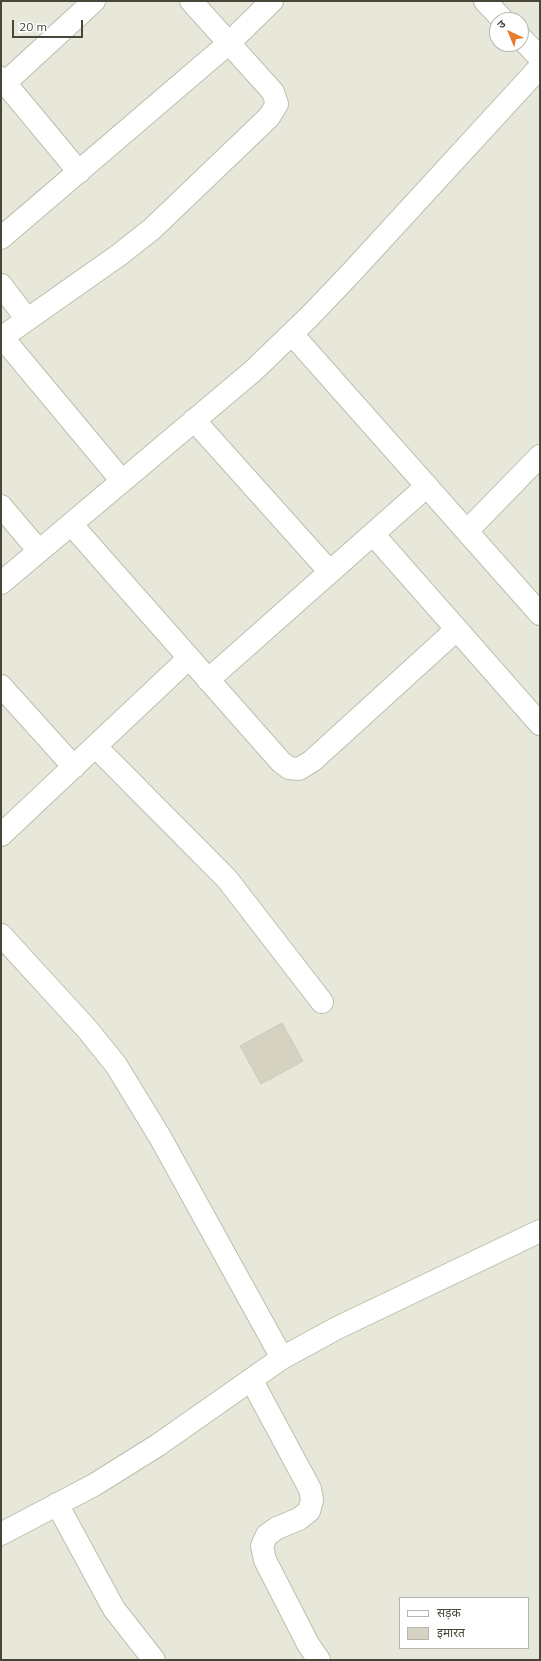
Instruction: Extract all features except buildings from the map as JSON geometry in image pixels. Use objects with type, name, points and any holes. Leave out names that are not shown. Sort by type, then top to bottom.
[{"type":"street","points":[[79,172],[3,81],[94,1]]},
{"type":"street","points":[[122,481],[2,337],[26,318],[119,255],[152,229],[269,117],[277,104],[274,92],[191,1]]},
{"type":"street","points":[[1,238],[229,43],[272,1]]},
{"type":"street","points":[[485,1],[495,12]]},
{"type":"street","points":[[529,46],[540,58]]},
{"type":"street","points":[[1,583],[253,371],[292,334],[536,81]]},
{"type":"street","points":[[1,285],[26,318]]},
{"type":"street","points":[[292,334],[540,614]]},
{"type":"street","points":[[194,420],[330,572]]},
{"type":"street","points":[[467,531],[540,456]]},
{"type":"street","points":[[208,680],[427,486]]},
{"type":"street","points":[[1,506],[38,551]]},
{"type":"street","points":[[71,524],[281,762],[289,768],[299,769],[312,761],[456,630]]},
{"type":"street","points":[[373,534],[540,724]]},
{"type":"street","points":[[1,835],[189,658]]},
{"type":"street","points":[[1,686],[74,767]]},
{"type":"street","points":[[96,746],[227,879],[322,1002]]},
{"type":"street","points":[[1,935],[87,1029],[116,1065],[160,1137],[282,1358]]},
{"type":"street","points":[[1,1534],[94,1485],[158,1445],[252,1381],[282,1358],[337,1328],[540,1230]]},
{"type":"street","points":[[252,1381],[310,1489],[312,1500],[309,1511],[299,1519],[277,1528],[267,1536],[262,1546],[265,1560],[308,1644],[319,1660]]},
{"type":"street","points":[[57,1504],[114,1609],[154,1660]]},
{"type":"shaded area","points":[[1,1],[540,1],[540,1660],[1,1660]]}]
